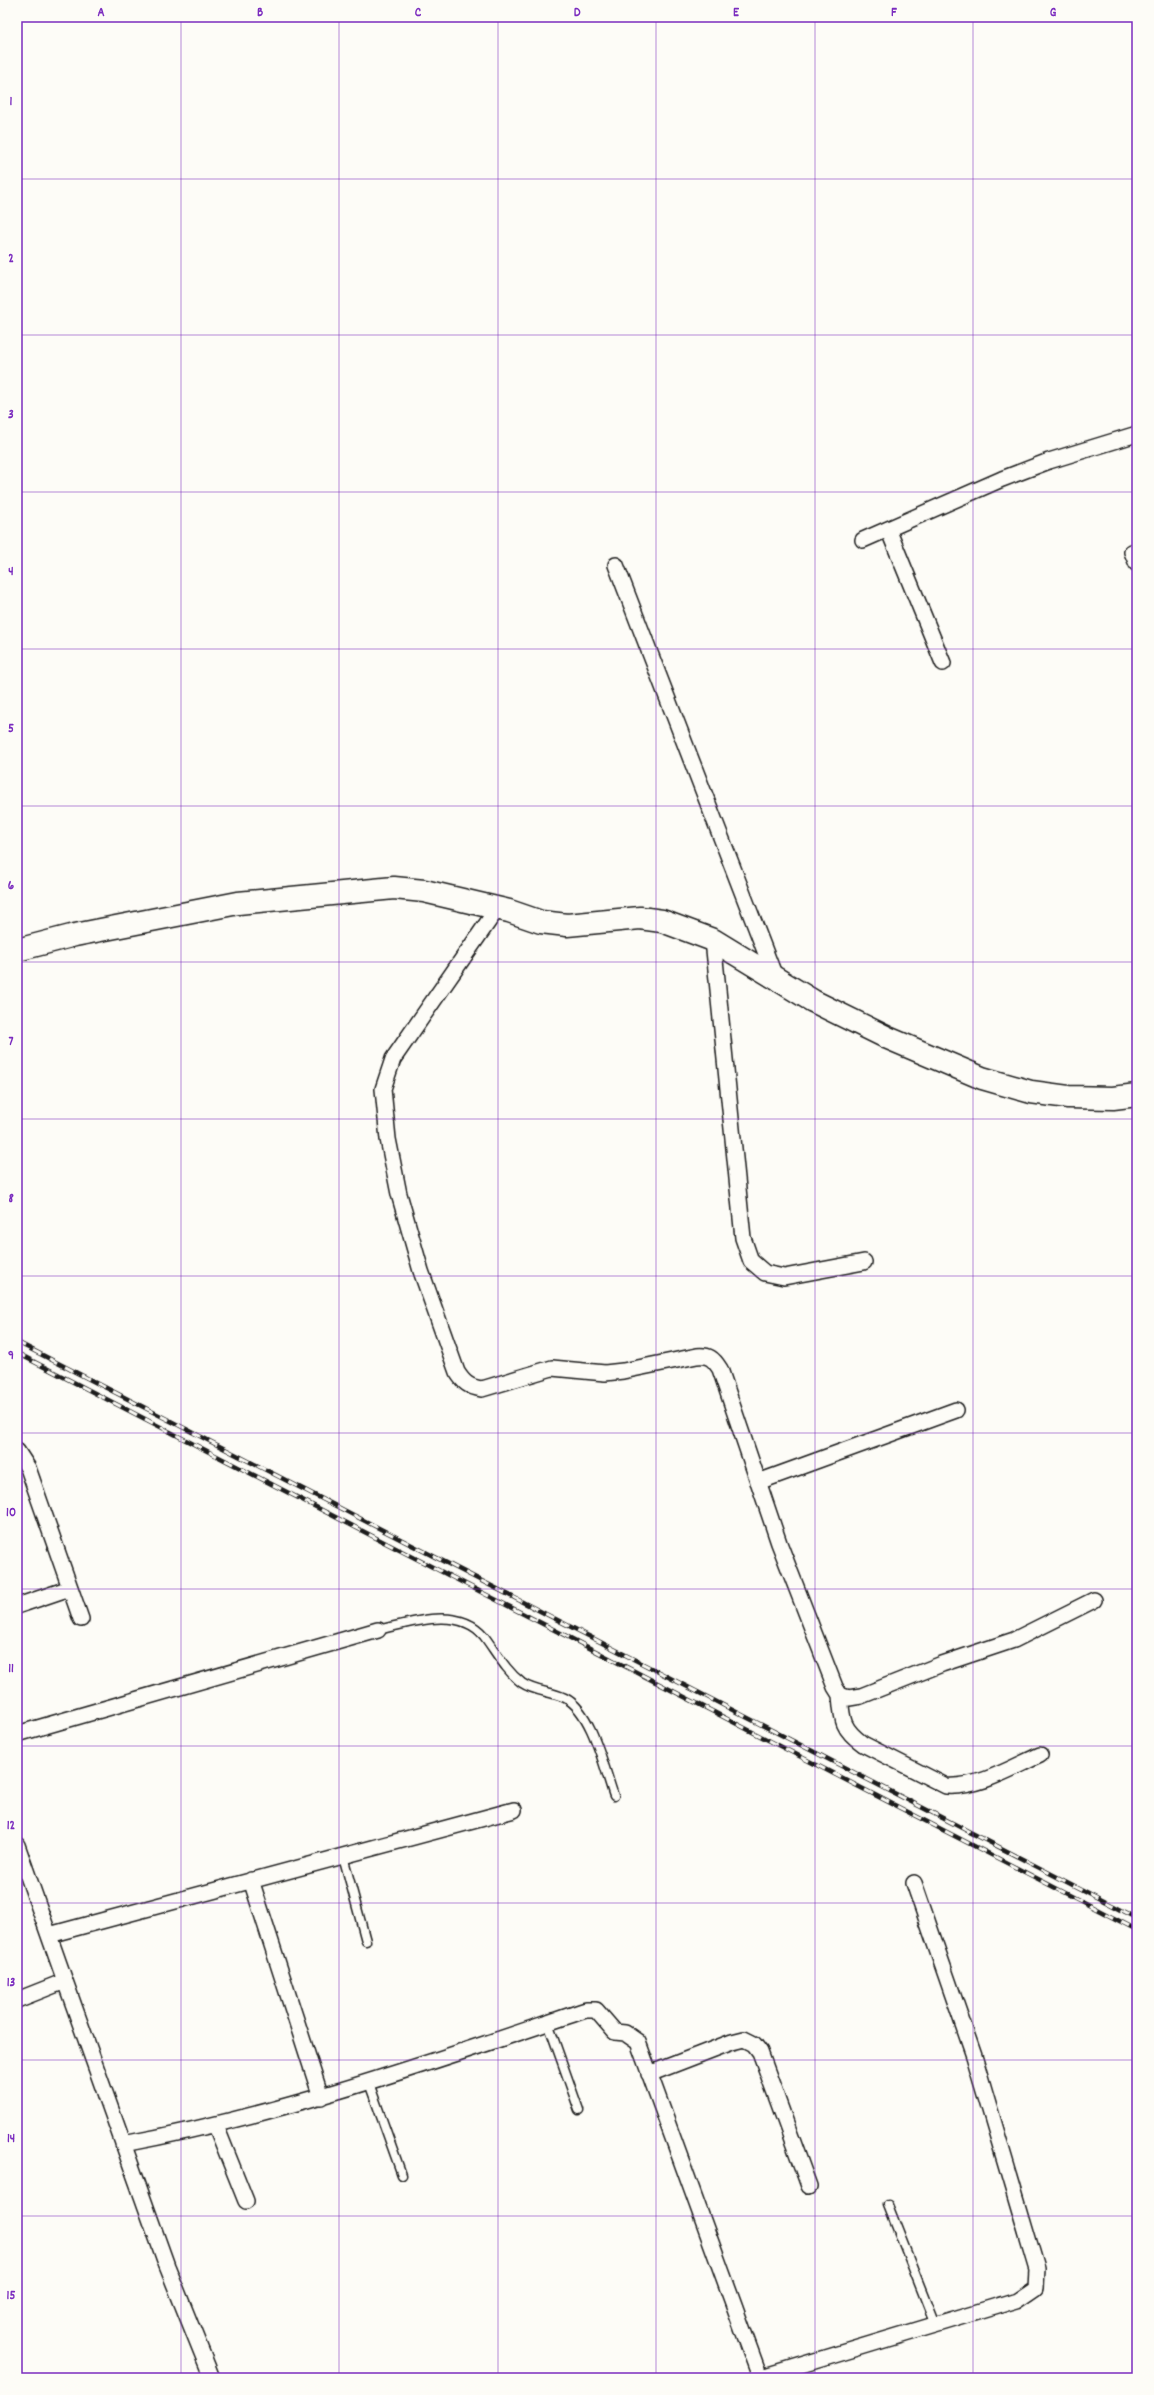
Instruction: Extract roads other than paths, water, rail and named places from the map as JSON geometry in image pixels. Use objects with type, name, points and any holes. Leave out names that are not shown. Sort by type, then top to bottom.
[{"type":"street","points":[[863,540],[1002,479],[1049,462],[1137,434]]},
{"type":"street","points":[[888,529],[943,663]]},
{"type":"street","points":[[616,565],[775,977]]},
{"type":"street","points":[[17,950],[75,935],[238,903],[394,888],[424,891],[497,909],[541,922],[567,925],[640,918],[662,921],[714,940],[814,1001],[888,1038],[982,1078],[1031,1092],[1068,1097],[1113,1098],[1137,1095]]},
{"type":"street","points":[[497,909],[393,1059],[383,1089],[388,1139],[399,1194],[421,1271],[457,1372],[462,1381],[471,1387],[482,1388],[552,1368],[605,1372],[707,1355],[714,1360],[720,1369],[758,1482],[812,1632],[840,1695],[843,1724],[851,1735],[863,1744],[946,1786],[958,1787],[982,1781],[1040,1755]]},
{"type":"street","points":[[714,940],[743,1238],[751,1261],[765,1272],[784,1277],[864,1262]]},
{"type":"street","points":[[758,1482],[956,1410]]},
{"type":"street","points":[[17,1451],[28,1468],[81,1619]]},
{"type":"street","points":[[17,1606],[70,1588]]},
{"type":"street","points":[[840,1695],[848,1698],[861,1696],[942,1664],[994,1648],[1014,1640],[1094,1600]]},
{"type":"street","points":[[17,1734],[378,1630]]},
{"type":"street","points":[[49,1935],[514,1810]]},
{"type":"street","points":[[17,1845],[167,2266],[212,2378]]},
{"type":"street","points":[[251,1880],[321,2097]]},
{"type":"street","points":[[123,2144],[216,2126],[321,2097],[369,2083],[586,2010],[596,2010],[615,2032],[625,2033],[633,2037],[638,2042],[759,2378],[1017,2300],[1036,2287],[1037,2276],[974,2056],[914,1883]]},
{"type":"street","points":[[17,2000],[65,1981]]},
{"type":"street","points":[[649,2074],[732,2042],[744,2039],[754,2044],[765,2065],[809,2186]]},
{"type":"street","points":[[216,2126],[246,2201]]},
{"type":"lane","points":[[378,1630],[442,1618],[469,1625],[482,1634],[511,1674],[522,1684],[532,1689],[564,1698],[577,1706],[586,1720],[614,1796]]},
{"type":"lane","points":[[343,1856],[366,1941]]},
{"type":"lane","points":[[548,2023],[579,2110]]},
{"type":"lane","points":[[369,2083],[402,2175]]},
{"type":"lane","points":[[888,2205],[935,2324]]},
{"type":"railway","points":[[17,1342],[1137,1918]]},
{"type":"railway","points":[[17,1353],[1137,1930]]}]
